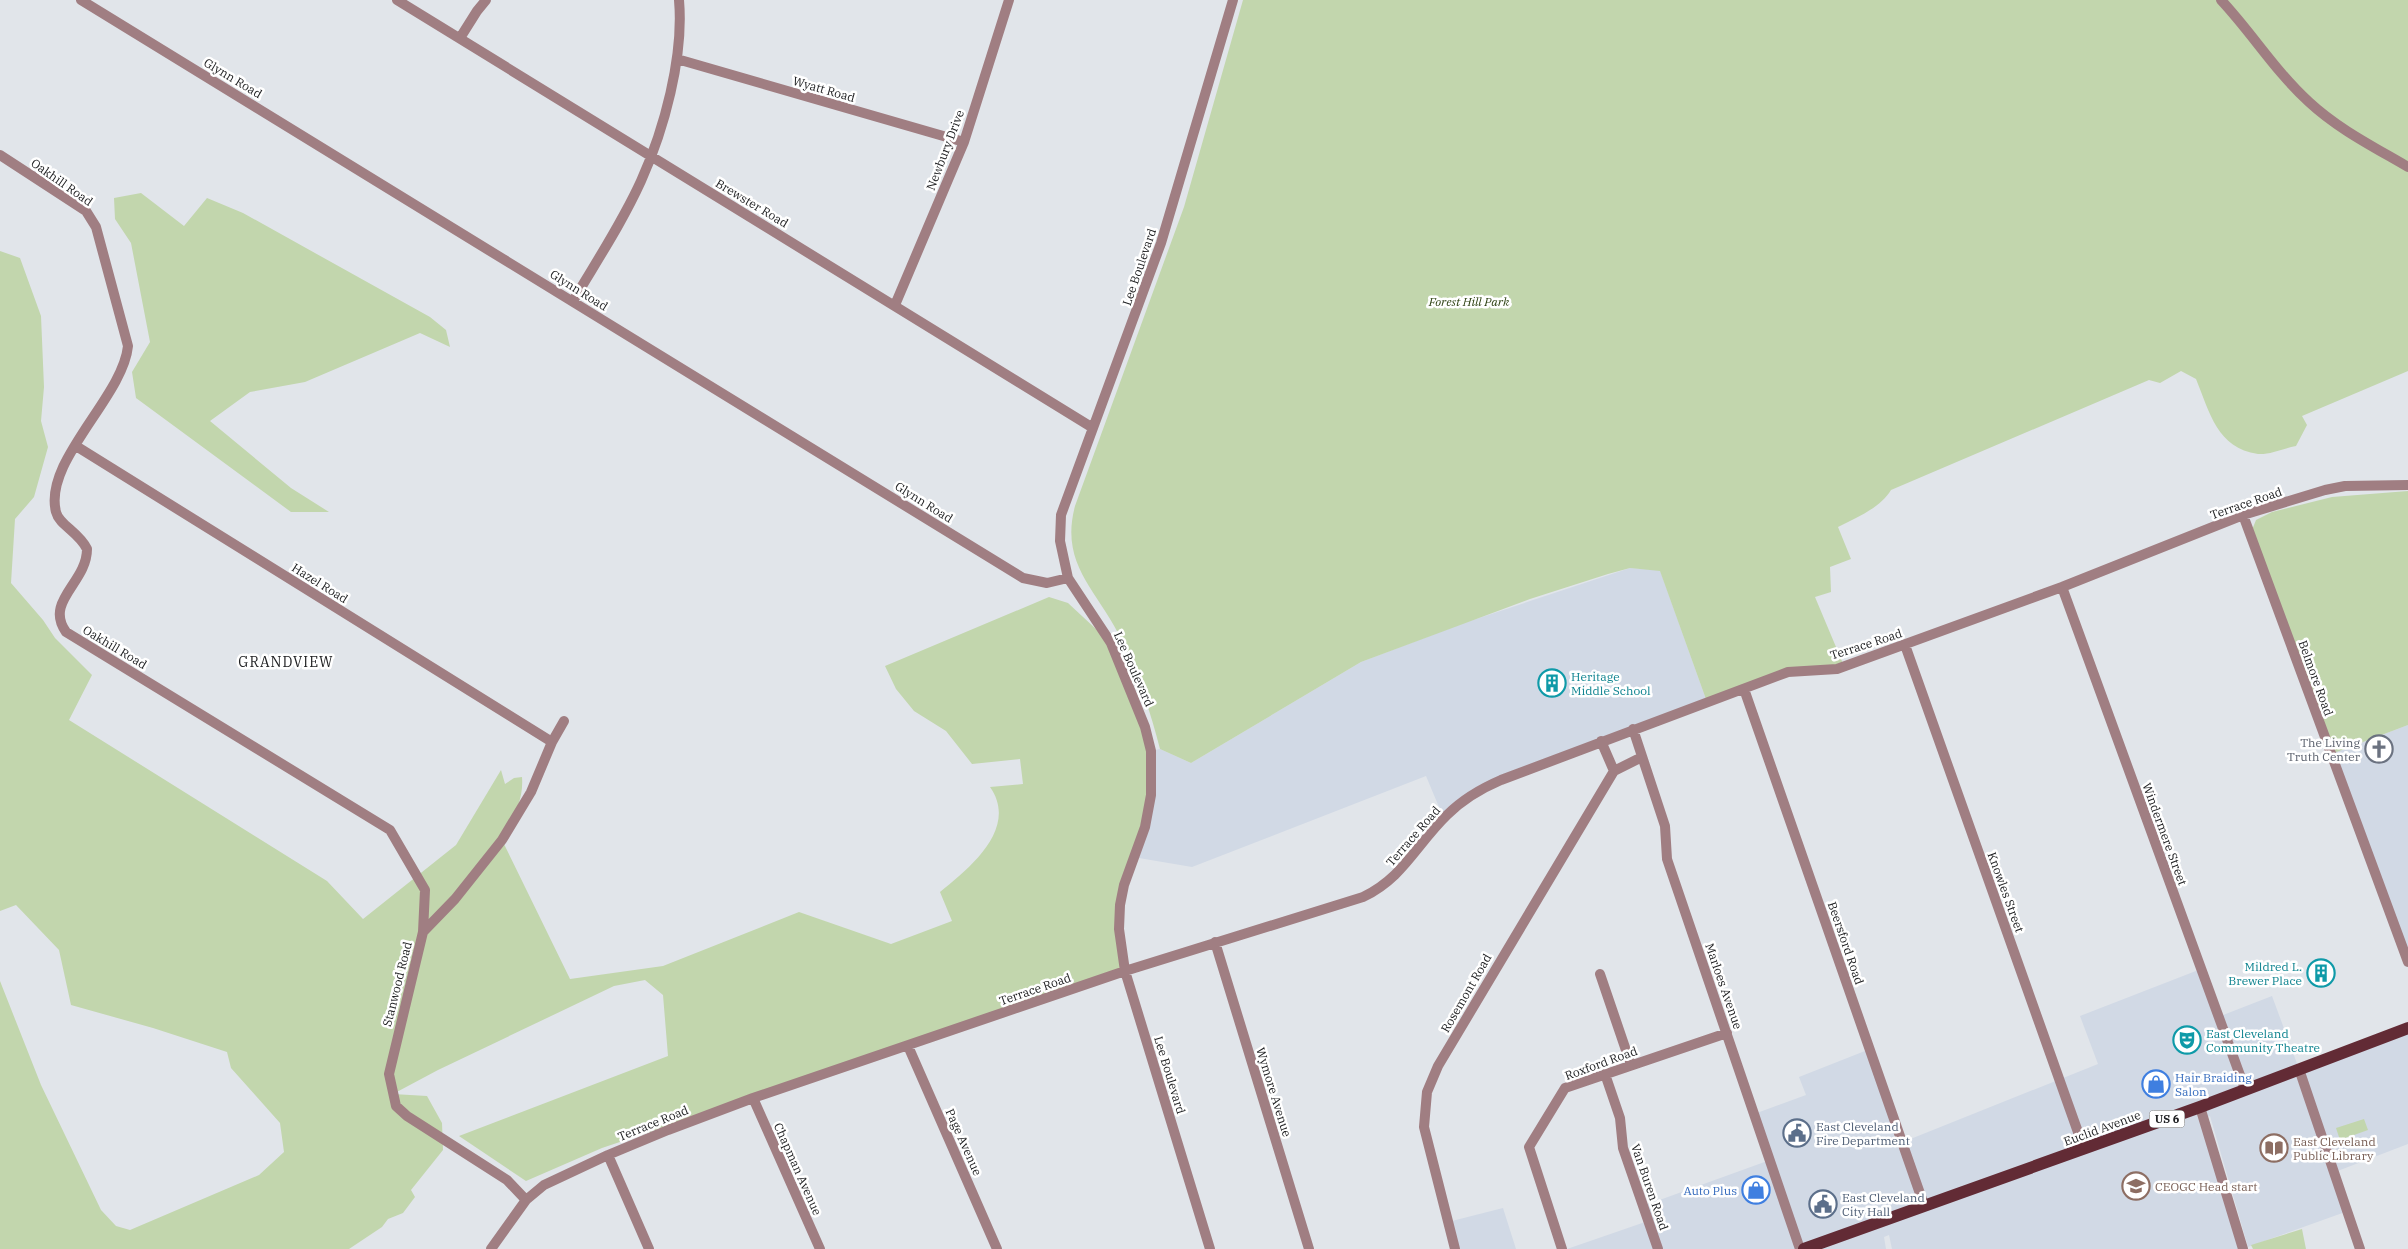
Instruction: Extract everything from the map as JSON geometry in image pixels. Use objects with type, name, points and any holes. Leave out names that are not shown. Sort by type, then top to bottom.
[{"type":"main road","name":"Euclid Avenue","points":[[1802,1249],[2200,1107],[2408,1028]]},
{"type":"street","name":"Glynn Road","points":[[82,0],[1023,578],[1047,583],[1068,578]]},
{"type":"street","name":"Brewster Road","points":[[397,0],[1093,428]]},
{"type":"street","points":[[460,38],[476,11],[486,0]]},
{"type":"street","points":[[573,301],[621,220],[641,182],[651,156],[677,59],[679,0]]},
{"type":"street","name":"Newbury Drive","points":[[895,305],[964,142],[1008,0]]},
{"type":"street","name":"Lee Boulevard","points":[[1210,1249],[1126,971],[1119,929],[1120,905],[1124,885],[1146,819],[1153,772],[1151,751],[1145,727],[1111,643],[1068,578],[1059,530],[1061,515],[1161,243],[1233,0]]},
{"type":"street","points":[[2221,0],[2276,68],[2309,102],[2345,130],[2408,167]]},
{"type":"street","name":"Wyatt Road","points":[[677,59],[964,142]]},
{"type":"street","name":"Oakhill Road","points":[[0,155],[86,211],[96,227],[128,346],[127,358],[117,377],[63,468],[54,502],[58,517],[76,532],[87,549],[84,567],[58,611],[59,622],[66,632],[390,830],[425,890],[423,932]]},
{"type":"street","name":"Hazel Road","points":[[76,446],[552,742]]},
{"type":"street","name":"Terrace Road","points":[[491,1249],[526,1200],[544,1185],[608,1155],[753,1098],[1126,971],[1335,906],[1378,890],[1402,870],[1446,816],[1472,795],[1500,780],[1788,672],[1838,669],[2062,587],[2243,515],[2325,490],[2345,486],[2408,485]]},
{"type":"street","name":"Belmore Road","points":[[2243,515],[2408,962]]},
{"type":"street","name":"Windermere Street","points":[[2062,587],[2245,1089]]},
{"type":"street","name":"Knowles Street","points":[[1905,645],[2084,1149]]},
{"type":"street","name":"Beersford Road","points":[[1744,688],[1924,1205]]},
{"type":"street","name":"Stanwood Road","points":[[526,1200],[507,1180],[407,1116],[396,1106],[389,1074],[423,932],[455,899],[502,840],[531,792],[552,742],[564,720]]},
{"type":"street","name":"Marloes Avenue","points":[[1633,729],[1665,826],[1667,859],[1802,1249]]},
{"type":"street","points":[[1601,741],[1614,771],[1642,757]]},
{"type":"street","name":"Rosemont Road","points":[[1455,1249],[1424,1126],[1427,1092],[1438,1066],[1614,771]]},
{"type":"street","name":"Wymore Avenue","points":[[1215,942],[1309,1249]]},
{"type":"street","points":[[1600,974],[1632,1065]]},
{"type":"street","name":"Roxford Road","points":[[1562,1249],[1529,1146],[1565,1088],[1727,1033]]},
{"type":"street","name":"Page Avenue","points":[[908,1046],[997,1249]]},
{"type":"street","points":[[2299,1069],[2360,1249]]},
{"type":"street","name":"Van Buren Road","points":[[1605,1074],[1620,1118],[1623,1148],[1658,1249]]},
{"type":"street","name":"Chapman Avenue","points":[[753,1098],[820,1249]]},
{"type":"street","points":[[2200,1107],[2243,1249]]},
{"type":"street","points":[[608,1155],[648,1249]]},
{"type":"shaded area","points":[[1630,568],[1660,570],[1707,702],[1484,787],[1444,819],[1426,776],[1192,867],[1133,857],[1151,751],[1160,749],[1191,763],[1361,662],[1461,624]]},
{"type":"shaded area","points":[[2408,725],[2408,962],[2334,753]]},
{"type":"shaded area","points":[[2201,969],[2218,1017],[2272,996],[2299,1069],[2408,1028],[2408,1144],[2335,1172],[2348,1211],[2248,1247],[2210,1116],[2203,1119],[2243,1249],[1892,1249],[1889,1235],[1884,1237],[1886,1249],[1567,1249],[1648,1221],[1643,1206],[1770,1160],[1754,1114],[1806,1095],[1799,1077],[1870,1049],[1903,1142],[2098,1064],[2080,1016]]},
{"type":"shaded area","points":[[1503,1208],[1516,1249],[1455,1249],[1448,1222]]},
{"type":"green space","name":"Forest Hill Park","points":[[1243,0],[2408,0],[2408,371],[2302,416],[2307,425],[2296,446],[2258,454],[2233,445],[2224,437],[2211,416],[2196,379],[2181,371],[2160,383],[2149,380],[1891,490],[1874,507],[1838,527],[1851,559],[1830,567],[1831,592],[1815,597],[1844,666],[1788,672],[1707,702],[1660,571],[1630,568],[1530,599],[1361,662],[1191,763],[1160,749],[1144,694],[1128,654],[1113,623],[1084,577],[1077,562],[1072,545],[1071,527],[1075,506],[1184,207]]},
{"type":"green space","points":[[141,193],[184,226],[207,198],[243,213],[430,317],[446,330],[450,347],[420,333],[305,382],[250,392],[210,421],[291,488],[329,512],[291,512],[136,398],[132,372],[150,342],[131,243],[115,219],[114,198]]},
{"type":"green space","points":[[0,251],[20,258],[41,316],[44,387],[41,421],[48,447],[34,497],[15,519],[11,583],[43,620],[55,638],[92,675],[69,720],[327,881],[363,919],[456,845],[501,770],[505,784],[514,778],[522,777],[519,802],[502,840],[570,979],[663,966],[799,912],[891,944],[952,921],[940,892],[965,871],[987,846],[995,832],[999,817],[997,802],[990,787],[1023,784],[1020,759],[972,764],[946,731],[914,711],[896,689],[885,666],[1049,597],[1068,603],[1111,643],[1145,727],[1151,795],[1120,905],[1125,971],[602,1148],[526,1181],[459,1136],[668,1056],[663,995],[645,980],[614,986],[438,1070],[393,1094],[427,1096],[442,1123],[443,1150],[411,1190],[415,1197],[403,1213],[388,1219],[382,1227],[349,1249],[0,1249],[0,981],[41,1085],[101,1210],[116,1226],[130,1230],[259,1175],[284,1152],[280,1123],[231,1068],[227,1052],[153,1028],[71,1005],[59,950],[16,905],[0,911]]},
{"type":"green space","points":[[2408,491],[2408,725],[2334,753],[2252,530],[2256,520],[2272,512],[2332,497]]},
{"type":"green space","points":[[2364,1119],[2368,1130],[2340,1140],[2336,1128]]},
{"type":"green space","points":[[2302,1229],[2306,1249],[2253,1249],[2251,1245]]},
{"type":"place","name":"Heritage Middle School","points":[[1552,683]]},
{"type":"place","name":"The Living Truth Center","points":[[2379,749]]},
{"type":"place","name":"Mildred L. Brewer Place","points":[[2321,973]]},
{"type":"place","name":"East Cleveland Community Theatre","points":[[2187,1040]]},
{"type":"place","name":"Hair Braiding Salon","points":[[2156,1084]]},
{"type":"place","name":"East Cleveland Fire Department","points":[[1797,1133]]},
{"type":"place","name":"East Cleveland Public Library","points":[[2274,1148]]},
{"type":"place","name":"CEOGC Head start","points":[[2136,1186]]},
{"type":"place","name":"Auto Plus","points":[[1756,1190]]},
{"type":"place","name":"East Cleveland City Hall","points":[[1823,1204]]},
{"type":"district","name":"GRANDVIEW","points":[[286,662]]}]
